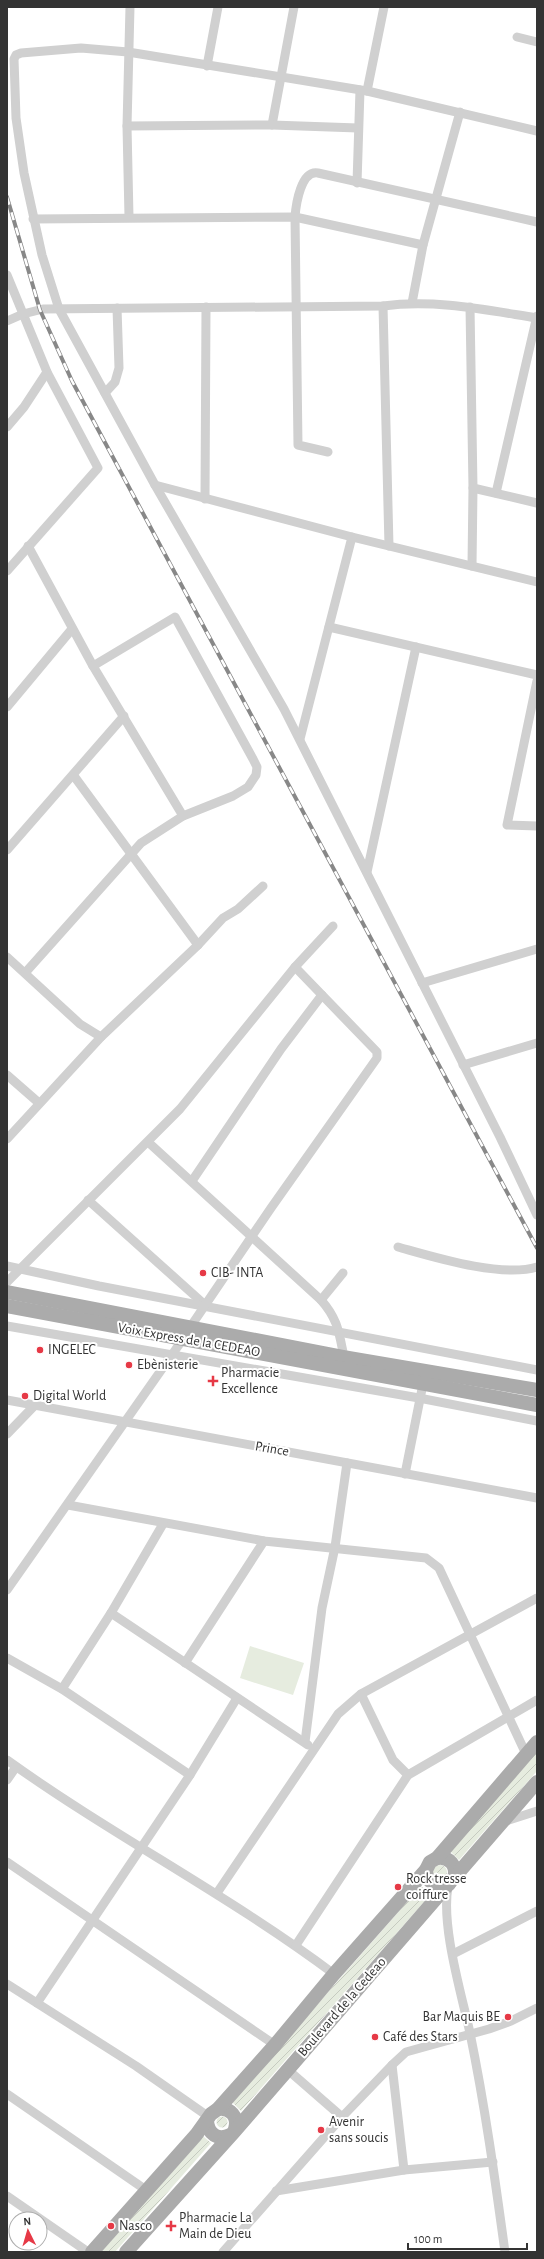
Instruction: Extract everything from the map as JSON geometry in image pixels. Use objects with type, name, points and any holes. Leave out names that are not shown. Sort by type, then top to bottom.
[{"type":"main road","points":[[7,1292],[191,1326],[344,1357],[537,1390]]},
{"type":"main road","name":"Voix Express de la CEDEAO","points":[[7,1306],[537,1405]]},
{"type":"main road","name":"Boulevard de la Cedeao","points":[[92,2252],[275,2045],[334,1974],[426,1870],[430,1862],[437,1858],[537,1742]]},
{"type":"main road","name":"Boulevard de la Cedeao","points":[[126,2252],[288,2070],[537,1782]]},
{"type":"main road","points":[[426,1870],[427,1878],[433,1884],[441,1886],[451,1881],[455,1870],[452,1862],[445,1858],[437,1858]]},
{"type":"main road","points":[[226,2109],[233,2113],[237,2121],[233,2132],[222,2138],[214,2136],[209,2130],[211,2116],[226,2109]]},
{"type":"street","points":[[129,217],[128,52],[130,7]]},
{"type":"street","points":[[207,66],[218,7]]},
{"type":"street","points":[[272,125],[294,7]]},
{"type":"street","points":[[358,183],[358,128],[364,91],[384,7]]},
{"type":"street","points":[[517,37],[537,42]]},
{"type":"street","points":[[537,131],[364,91],[128,52],[57,48],[21,52],[15,57],[18,134],[33,219],[59,309],[155,486],[199,560],[300,739],[327,798],[367,872],[537,1215]]},
{"type":"street","points":[[412,303],[423,245],[460,112]]},
{"type":"street","points":[[128,126],[272,125],[358,128]]},
{"type":"street","points":[[328,452],[298,444],[295,217],[300,193],[310,174],[318,173],[537,222]]},
{"type":"street","points":[[33,219],[129,217],[295,217],[423,245]]},
{"type":"street","points":[[7,275],[47,372],[98,468],[7,571]]},
{"type":"street","points":[[7,321],[23,314],[43,309],[383,306],[412,303],[470,307],[537,317],[496,493]]},
{"type":"street","points":[[383,306],[389,546]]},
{"type":"street","points":[[205,498],[206,307]]},
{"type":"street","points":[[470,307],[473,488],[472,566]]},
{"type":"street","points":[[105,394],[115,382],[119,368],[117,308]]},
{"type":"street","points":[[7,427],[24,408],[47,372]]},
{"type":"street","points":[[155,486],[352,538],[537,582]]},
{"type":"street","points":[[473,488],[537,503]]},
{"type":"street","points":[[300,739],[352,538]]},
{"type":"street","points":[[28,546],[93,666],[183,816]]},
{"type":"street","points":[[25,973],[130,853],[150,836],[183,816],[233,796],[248,787],[256,775],[257,767],[175,617],[93,666]]},
{"type":"street","points":[[329,627],[537,675]]},
{"type":"street","points":[[7,707],[72,629]]},
{"type":"street","points":[[367,872],[416,647]]},
{"type":"street","points":[[537,681],[507,825],[537,826]]},
{"type":"street","points":[[7,850],[74,776],[124,716]]},
{"type":"street","points":[[74,776],[198,945]]},
{"type":"street","points":[[7,1139],[101,1037],[198,945],[223,918],[238,909],[263,886]]},
{"type":"street","points":[[7,1282],[148,1142],[201,1086],[295,967],[333,926]]},
{"type":"street","points":[[422,983],[537,949]]},
{"type":"street","points":[[7,958],[80,1024],[101,1037]]},
{"type":"street","points":[[191,1326],[377,1058],[377,1052],[295,967]]},
{"type":"street","points":[[192,1181],[285,1044],[322,995]]},
{"type":"street","points":[[463,1065],[537,1043]]},
{"type":"street","points":[[7,1075],[40,1103]]},
{"type":"street","points":[[148,1142],[253,1236],[321,1300],[331,1311],[339,1331],[344,1357]]},
{"type":"street","points":[[88,1200],[205,1305]]},
{"type":"street","points":[[398,1247],[450,1261],[501,1269],[530,1269],[537,1267]]},
{"type":"street","points":[[7,1266],[99,1286],[205,1305],[537,1370]]},
{"type":"street","points":[[321,1300],[343,1273]]},
{"type":"street","points":[[7,1326],[419,1398],[537,1421]]},
{"type":"street","points":[[7,1590],[68,1505],[182,1339]]},
{"type":"street","points":[[405,1474],[423,1384]]},
{"type":"street","name":"Prince","points":[[7,1400],[537,1498]]},
{"type":"street","points":[[7,1434],[35,1405]]},
{"type":"street","points":[[305,1742],[322,1608],[335,1547],[347,1463]]},
{"type":"street","points":[[68,1505],[163,1524],[264,1541],[335,1547],[426,1558],[434,1562],[439,1568],[526,1754]]},
{"type":"street","points":[[62,1689],[111,1613],[163,1524]]},
{"type":"street","points":[[185,1663],[264,1541]]},
{"type":"street","points":[[217,1893],[338,1714],[361,1694],[537,1598]]},
{"type":"street","points":[[111,1613],[315,1750]]},
{"type":"street","points":[[7,1658],[62,1689],[190,1775]]},
{"type":"street","points":[[361,1694],[393,1760],[408,1775]]},
{"type":"street","points":[[37,2002],[190,1775],[237,1698]]},
{"type":"street","points":[[296,1945],[408,1775],[537,1700]]},
{"type":"street","points":[[7,1760],[141,1847],[217,1893],[296,1945],[334,1974]]},
{"type":"street","points":[[7,1780],[16,1767]]},
{"type":"street","points":[[502,1823],[537,1811]]},
{"type":"street","points":[[7,1862],[275,2045]]},
{"type":"street","points":[[451,1881],[446,1901],[453,1954],[470,2034],[493,2162],[505,2252]]},
{"type":"street","points":[[453,1954],[537,1911]]},
{"type":"street","points":[[9,1989],[37,2002],[211,2116]]},
{"type":"street","points":[[223,2252],[342,2117],[406,2052],[511,2021],[537,2008]]},
{"type":"street","points":[[392,2065],[404,2170]]},
{"type":"street","points":[[288,2070],[342,2117]]},
{"type":"street","points":[[7,2094],[146,2190]]},
{"type":"street","points":[[276,2191],[404,2170],[493,2162]]},
{"type":"street","points":[[9,2200],[88,2252]]},
{"type":"shaded area","points":[[250,1646],[304,1663],[293,1695],[240,1678]]},
{"type":"shaded area","points":[[537,1751],[537,1771],[459,1860],[450,1851]]},
{"type":"shaded area","points":[[440,1865],[445,1867],[447,1872],[445,1877],[440,1879],[435,1877],[433,1872],[435,1867]]},
{"type":"shaded area","points":[[421,1886],[430,1895],[241,2111],[232,2102]]},
{"type":"shaded area","points":[[222,2116],[226,2118],[228,2122],[226,2126],[222,2128],[218,2126],[216,2122],[218,2118]]},
{"type":"shaded area","points":[[203,2136],[211,2143],[115,2252],[101,2252]]},
{"type":"railway","points":[[7,197],[40,310],[72,381],[537,1248]]},
{"type":"place","name":"CIB- INTA","points":[[203,1273]]},
{"type":"place","name":"INGELEC","points":[[40,1350]]},
{"type":"place","name":"Ebènisterie","points":[[129,1365]]},
{"type":"place","name":"Pharmacie Excellence","points":[[213,1381]]},
{"type":"place","name":"Digital World","points":[[25,1396]]},
{"type":"place","name":"Rock tresse coiffure","points":[[398,1887]]},
{"type":"place","name":"Bar Maquis BE","points":[[508,2017]]},
{"type":"place","name":"Café des Stars","points":[[375,2037]]},
{"type":"place","name":"Avenir sans soucis","points":[[321,2130]]},
{"type":"place","name":"Nasco","points":[[111,2226]]},
{"type":"place","name":"Pharmacie La Main de Dieu","points":[[171,2226]]}]
